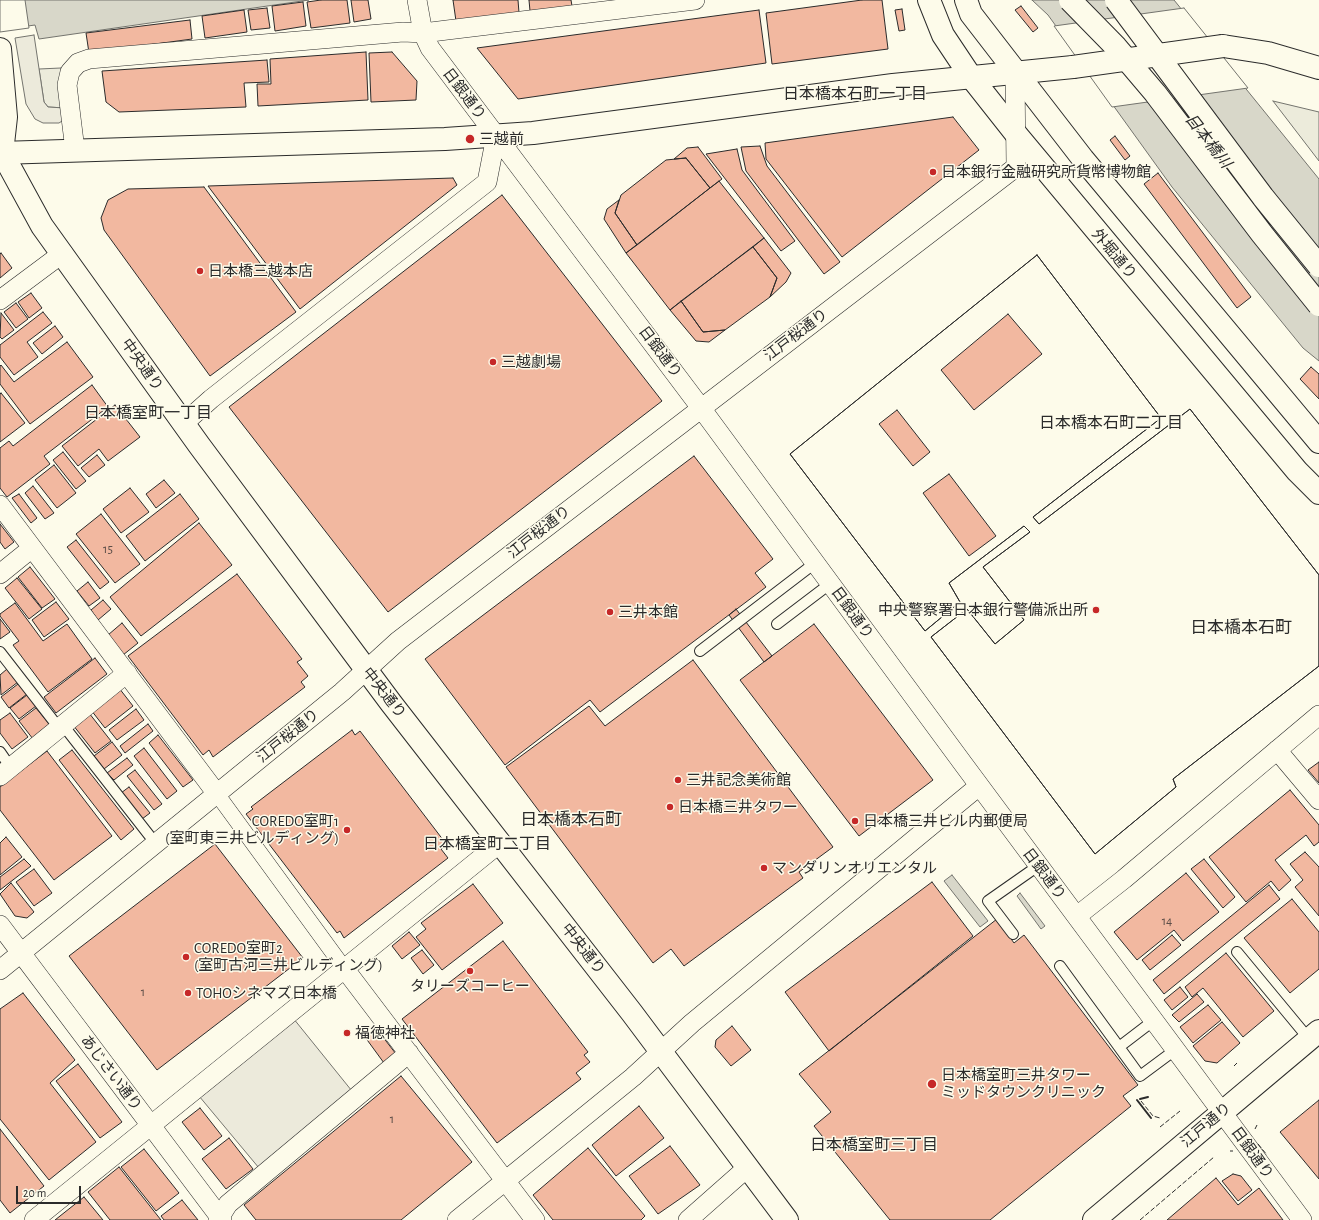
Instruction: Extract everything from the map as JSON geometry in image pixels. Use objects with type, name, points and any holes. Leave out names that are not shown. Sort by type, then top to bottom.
[{"type":"main road","name":"外堀通り","points":[[929,0],[943,35],[971,77],[1016,134],[1297,471],[1319,494]]},
{"type":"main road","points":[[1070,0],[1099,27],[1155,93],[1262,234],[1319,305]]},
{"type":"main road","points":[[1116,0],[1263,197],[1319,266]]},
{"type":"main road","points":[[966,1],[971,14],[1015,73],[1083,159],[1319,442]]},
{"type":"main road","points":[[0,50],[6,116],[1,151],[75,150],[496,136],[532,133],[893,85],[1015,73],[1223,46],[1268,53],[1319,68]]},
{"type":"main road","name":"中央通り","points":[[1,151],[42,226],[63,253],[183,424],[366,670],[501,842],[661,1051],[787,1220]]},
{"type":"main road","name":"江戸通り","points":[[1094,1220],[1314,1035]]},
{"type":"street","name":"日銀通り","points":[[416,0],[422,33],[430,48],[701,408],[1038,866],[1077,916],[1153,1021],[1302,1220]]},
{"type":"street","points":[[75,150],[67,84],[70,72],[78,63],[89,59],[403,32],[422,33],[695,0]]},
{"type":"street","name":"江戸桜通り","points":[[0,970],[336,697],[398,641],[1016,167],[1015,73]]},
{"type":"street","points":[[183,424],[211,399],[487,182],[496,136]]},
{"type":"street","points":[[0,300],[63,253]]},
{"type":"street","points":[[0,505],[217,794],[344,968],[535,1220]]},
{"type":"street","points":[[0,574],[32,548]]},
{"type":"street","points":[[6,772],[126,673]]},
{"type":"street","points":[[1077,916],[1124,879],[1319,715]]},
{"type":"street","points":[[1277,750],[1319,800]]},
{"type":"street","points":[[456,1220],[633,1076],[692,1023],[979,786]]},
{"type":"street","points":[[34,1220],[501,842]]},
{"type":"street","name":"あじさい通り","points":[[0,925],[220,1219]]},
{"type":"street","points":[[220,1219],[228,1204],[409,1053]]},
{"type":"street","points":[[688,1220],[748,1167]]},
{"type":"lane","points":[[700,651],[815,563]]},
{"type":"lane","points":[[778,624],[831,583]]},
{"type":"lane","points":[[0,652],[156,844]]},
{"type":"lane","points":[[0,752],[6,772]]},
{"type":"lane","points":[[1013,934],[988,901],[1038,866]]},
{"type":"lane","points":[[1237,952],[1314,1035]]},
{"type":"lane","points":[[1060,966],[1140,1076],[1175,1050]]},
{"type":"lane","points":[[1119,1047],[1153,1021]]},
{"type":"shaded area","points":[[34,35],[44,102],[48,107],[65,108],[65,119],[59,123],[43,123],[35,119],[26,104],[15,38]]},
{"type":"shaded area","points":[[61,68],[65,108],[48,107],[44,102],[39,69]]},
{"type":"shaded area","points":[[1273,101],[1319,112],[1319,161]]},
{"type":"shaded area","points":[[289,1013],[356,1096],[264,1174],[194,1090]]},
{"type":"water","points":[[0,0],[309,0],[39,39],[35,25],[0,30]]},
{"type":"water","name":"日本橋川","points":[[1032,0],[1174,0],[1319,179],[1319,361],[1303,348],[1172,187],[1048,15]]},
{"type":"water","points":[[952,875],[988,921],[980,927],[944,881]]},
{"type":"water","points":[[1020,893],[1045,926],[1041,929],[1017,896]]},
{"type":"pier","points":[[0,0],[25,0],[29,28],[0,32]]},
{"type":"pier","points":[[1184,8],[1248,88],[1112,107],[1054,26]]},
{"type":"building","points":[[321,0],[347,0],[350,23],[311,28],[307,2]]},
{"type":"building","points":[[351,0],[368,0],[371,19],[354,22]]},
{"type":"building","points":[[453,0],[518,0],[519,13],[456,21]]},
{"type":"building","points":[[529,0],[571,0],[572,6],[530,11]]},
{"type":"building","points":[[862,0],[882,0],[888,49],[772,64],[766,13]]},
{"type":"building","points":[[303,2],[306,26],[275,31],[272,6]]},
{"type":"building","points":[[1021,6],[1038,28],[1033,32],[1015,10]]},
{"type":"building","points":[[267,8],[270,28],[251,30],[248,10]]},
{"type":"building","points":[[902,9],[905,30],[899,31],[895,10]]},
{"type":"building","points":[[244,10],[247,32],[205,38],[202,16]]},
{"type":"building","points":[[759,10],[766,63],[518,99],[477,48]]},
{"type":"building","points":[[190,20],[192,39],[89,53],[86,33]]},
{"type":"building","points":[[366,52],[368,100],[258,106],[257,84],[271,84],[270,59]]},
{"type":"building","points":[[392,52],[417,81],[416,100],[371,102],[369,53]]},
{"type":"building","points":[[267,60],[269,82],[244,83],[246,107],[119,112],[106,102],[102,71]]},
{"type":"building","points":[[953,117],[979,150],[842,257],[766,159],[765,143]]},
{"type":"building","points":[[1115,136],[1130,156],[1125,160],[1110,140]]},
{"type":"building","points":[[760,146],[767,166],[840,262],[824,274],[746,171],[741,147]]},
{"type":"building","points":[[698,147],[722,179],[710,188],[686,158],[674,159],[687,148]]},
{"type":"building","points":[[737,149],[742,170],[795,241],[781,251],[706,154]]},
{"type":"building","points":[[686,158],[710,188],[637,245],[615,213],[621,195],[666,160]]},
{"type":"building","points":[[1158,173],[1251,297],[1237,308],[1144,184]]},
{"type":"building","points":[[453,178],[457,185],[300,309],[208,186]]},
{"type":"building","points":[[719,181],[764,238],[670,310],[626,253]]},
{"type":"building","points":[[204,187],[296,312],[210,376],[104,230],[101,218],[108,200],[128,189]]},
{"type":"building","points":[[502,195],[662,401],[388,612],[229,407]]},
{"type":"building","points":[[619,200],[615,213],[637,245],[626,253],[604,219],[607,209]]},
{"type":"building","points":[[764,238],[791,273],[786,282],[770,297],[777,278],[753,247]]},
{"type":"building","points":[[753,247],[777,278],[770,297],[725,330],[703,332],[681,301]]},
{"type":"building","points":[[1,253],[12,268],[0,278],[0,254]]},
{"type":"building","points":[[1037,255],[1161,418],[1033,517],[1039,524],[1190,409],[1319,575],[1319,666],[1173,779],[1176,787],[1095,854],[931,637],[967,609],[995,644],[1024,620],[983,567],[1030,532],[1024,526],[949,583],[960,602],[925,631],[790,454]],"holes":[[[1008,314],[1042,354],[974,410],[941,370]],[[897,410],[930,452],[913,466],[879,424]],[[949,474],[996,536],[969,556],[923,493]]]},
{"type":"building","points":[[1037,255],[1161,418],[1033,517],[1039,524],[1190,409],[1319,575],[1319,666],[1173,779],[1176,787],[1095,854],[931,637],[967,609],[995,644],[1024,620],[983,567],[1030,532],[1024,526],[949,583],[960,602],[925,631],[790,454]]},
{"type":"building","points":[[31,293],[42,308],[29,318],[18,302]]},
{"type":"building","points":[[681,301],[703,332],[725,330],[709,342],[696,341],[670,310]]},
{"type":"building","points":[[16,303],[28,319],[16,328],[4,312]]},
{"type":"building","points":[[43,312],[52,323],[27,342],[38,357],[14,375],[0,357],[0,345]]},
{"type":"building","points":[[1,313],[14,330],[2,339],[0,337]]},
{"type":"building","points":[[55,326],[63,337],[42,354],[33,343]]},
{"type":"building","points":[[67,342],[93,377],[30,424],[0,384],[0,366],[1,365],[14,382]]},
{"type":"building","points":[[1311,367],[1319,374],[1319,399],[1300,379]]},
{"type":"building","points":[[92,385],[108,407],[44,456],[50,464],[7,497],[0,488],[0,448],[9,441],[13,446]]},
{"type":"building","points":[[1,393],[25,423],[0,442],[0,394]]},
{"type":"building","points":[[115,405],[140,437],[108,461],[99,449],[78,466],[62,446]]},
{"type":"building","points":[[63,452],[86,481],[76,489],[53,460]]},
{"type":"building","points":[[97,455],[105,465],[89,477],[81,468]]},
{"type":"building","name":"三井本館","points":[[694,456],[773,559],[755,573],[766,587],[600,712],[590,700],[505,765],[425,659]]},
{"type":"building","points":[[54,465],[76,493],[57,508],[35,480]]},
{"type":"building","points":[[164,480],[175,493],[156,508],[146,494]]},
{"type":"building","points":[[33,486],[54,513],[45,519],[25,493]]},
{"type":"building","points":[[130,488],[149,512],[121,533],[103,509]]},
{"type":"building","points":[[19,494],[37,518],[31,523],[12,498]]},
{"type":"building","points":[[180,494],[199,519],[145,561],[126,536]]},
{"type":"building","points":[[101,514],[140,564],[115,583],[76,534]]},
{"type":"building","points":[[199,523],[232,565],[141,636],[110,597]]},
{"type":"building","points":[[0,524],[14,542],[5,549],[0,542]]},
{"type":"building","points":[[76,540],[109,582],[100,589],[67,547]]},
{"type":"building","points":[[30,567],[55,599],[42,608],[18,577]]},
{"type":"building","points":[[237,574],[302,659],[297,662],[308,676],[301,682],[305,687],[213,757],[209,750],[203,755],[128,656]]},
{"type":"building","points":[[17,578],[42,609],[29,619],[5,588]]},
{"type":"building","points":[[88,582],[100,598],[89,606],[77,591]]},
{"type":"building","points":[[103,600],[111,609],[98,620],[91,610]]},
{"type":"building","points":[[56,602],[69,619],[44,637],[32,620]]},
{"type":"building","points":[[15,603],[43,641],[67,624],[92,659],[48,692],[13,645],[19,641],[0,616],[0,614]]},
{"type":"building","points":[[736,609],[772,656],[764,662],[729,615]]},
{"type":"building","points":[[0,619],[10,632],[0,639]]},
{"type":"building","points":[[122,623],[138,643],[123,655],[108,635]]},
{"type":"building","points":[[814,624],[933,780],[859,836],[740,680]]},
{"type":"building","points":[[95,658],[107,674],[56,713],[44,697]]},
{"type":"building","name":"日本橋三井タワー","points":[[693,660],[833,847],[799,872],[803,878],[684,966],[671,949],[653,963],[506,767],[589,706],[605,726]]},
{"type":"building","points":[[7,669],[18,682],[1,695],[0,675]]},
{"type":"building","points":[[18,684],[27,694],[9,708],[1,697]]},
{"type":"building","points":[[119,688],[133,706],[105,728],[91,710]]},
{"type":"building","points":[[27,695],[36,706],[19,719],[10,708]]},
{"type":"building","points":[[36,708],[50,725],[33,739],[19,721]]},
{"type":"building","points":[[136,709],[144,720],[117,740],[109,730]]},
{"type":"building","points":[[10,713],[28,737],[12,749],[0,733],[0,720]]},
{"type":"building","points":[[89,713],[111,741],[95,753],[73,725]]},
{"type":"building","points":[[148,724],[153,731],[125,753],[120,746]]},
{"type":"building","name":"COREDO室町1 (室町東三井ビルディング)","points":[[352,730],[355,735],[360,731],[447,845],[441,849],[448,858],[344,938],[340,931],[337,933],[246,814],[253,809],[251,807]]},
{"type":"building","points":[[158,735],[193,780],[183,787],[149,743]]},
{"type":"building","points":[[112,742],[122,755],[104,769],[94,756]]},
{"type":"building","points":[[144,748],[177,791],[167,799],[134,756]]},
{"type":"building","points":[[72,750],[134,829],[121,840],[59,760]]},
{"type":"building","points":[[47,751],[112,836],[54,880],[0,810],[0,787]]},
{"type":"building","points":[[127,758],[133,765],[114,780],[107,773]]},
{"type":"building","points":[[1319,762],[1319,783],[1308,770]]},
{"type":"building","points":[[135,770],[162,804],[154,810],[127,776]]},
{"type":"building","points":[[129,787],[150,813],[142,819],[121,793]]},
{"type":"building","points":[[1290,790],[1319,825],[1319,842],[1314,846],[1306,835],[1275,860],[1291,880],[1279,891],[1271,881],[1246,902],[1209,857]]},
{"type":"building","points":[[6,837],[22,857],[0,875],[0,843]]},
{"type":"building","name":"COREDO室町2 (室町古河三井ビルディング)","points":[[215,844],[303,958],[157,1070],[69,956]]},
{"type":"building","points":[[1305,852],[1319,867],[1319,916],[1295,887],[1303,880],[1290,864]]},
{"type":"building","points":[[24,859],[31,866],[0,890],[0,877]]},
{"type":"building","points":[[1204,859],[1235,897],[1223,908],[1191,869]]},
{"type":"building","points":[[34,869],[52,893],[34,906],[16,882]]},
{"type":"building","points":[[1186,873],[1219,912],[1183,941],[1174,930],[1137,960],[1114,932]]},
{"type":"building","points":[[932,882],[973,936],[829,1051],[785,992]]},
{"type":"building","points":[[11,883],[34,912],[27,918],[15,916],[0,894]]},
{"type":"building","points":[[473,884],[503,923],[442,970],[416,937],[426,929],[421,923]]},
{"type":"building","points":[[1269,885],[1280,899],[1164,994],[1153,980]]},
{"type":"building","points":[[1292,899],[1319,932],[1319,969],[1290,993],[1244,938]]},
{"type":"building","points":[[997,919],[1014,943],[1024,935],[1138,1085],[1123,1096],[1131,1106],[990,1220],[890,1220],[814,1126],[831,1112],[799,1074]]},
{"type":"building","points":[[409,932],[420,945],[402,959],[392,946]]},
{"type":"building","points":[[1172,935],[1181,945],[1150,970],[1142,960]]},
{"type":"building","points":[[503,941],[588,1052],[584,1055],[590,1062],[576,1073],[581,1079],[497,1143],[402,1019]]},
{"type":"building","points":[[422,950],[434,965],[423,974],[411,958]]},
{"type":"building","points":[[1226,953],[1274,1011],[1243,1037],[1203,988],[1192,997],[1185,987]]},
{"type":"building","points":[[1180,987],[1188,997],[1172,1010],[1164,1000]]},
{"type":"building","points":[[23,993],[75,1060],[50,1083],[96,1142],[49,1180],[0,1119],[0,1009]]},
{"type":"building","points":[[1197,994],[1204,1002],[1179,1022],[1172,1015]]},
{"type":"building","points":[[1208,1005],[1221,1020],[1193,1043],[1180,1027]]},
{"type":"building","points":[[1222,1022],[1240,1043],[1217,1063],[1205,1061],[1193,1046]]},
{"type":"building","points":[[732,1026],[751,1050],[731,1066],[715,1047],[716,1040]]},
{"type":"building","points":[[376,1028],[396,1054],[384,1063],[365,1037]]},
{"type":"building","points":[[78,1064],[122,1122],[100,1138],[56,1081]]},
{"type":"building","points":[[401,1076],[472,1162],[401,1220],[256,1220],[244,1205]]},
{"type":"building","points":[[1319,1100],[1319,1179],[1280,1132]]},
{"type":"building","points":[[639,1106],[664,1138],[616,1176],[592,1145]]},
{"type":"building","points":[[200,1108],[222,1136],[204,1150],[182,1122]]},
{"type":"building","points":[[0,1129],[44,1186],[10,1213],[0,1200]]},
{"type":"building","points":[[229,1138],[253,1169],[226,1189],[202,1159]]},
{"type":"building","points":[[670,1146],[700,1185],[658,1214],[629,1176]]},
{"type":"building","points":[[588,1148],[645,1216],[641,1220],[553,1220],[533,1195]]},
{"type":"building","points":[[144,1149],[179,1193],[156,1211],[121,1167]]},
{"type":"building","points":[[119,1167],[161,1220],[110,1220],[88,1192]]},
{"type":"building","points":[[1233,1174],[1241,1176],[1252,1190],[1238,1201],[1222,1181]]},
{"type":"building","points":[[1216,1178],[1238,1205],[1259,1188],[1283,1220],[1167,1220]]},
{"type":"building","points":[[84,1197],[103,1220],[55,1220]]},
{"type":"building","points":[[182,1200],[198,1220],[164,1220],[161,1216]]},
{"type":"fence","points":[[1234,1066],[1237,1063]]},
{"type":"fence","points":[[1141,1101],[1153,1116],[1160,1118]]},
{"type":"fence","points":[[1160,1127],[1180,1111]]},
{"type":"fence","points":[[1255,1129],[1257,1125]]},
{"type":"fence","points":[[1258,1144],[1267,1155]]},
{"type":"fence","points":[[1140,1220],[1214,1157]]},
{"type":"wall","points":[[1140,1099],[1148,1097]]},
{"type":"wall","points":[[1137,1100],[1151,1118]]},
{"type":"place","name":"三越前","points":[[470,139]]},
{"type":"place","name":"日本銀行金融研究所貨幣博物館","points":[[933,172]]},
{"type":"place","name":"日本橋三越本店","points":[[200,271]]},
{"type":"place","name":"三越劇場","points":[[493,362]]},
{"type":"place","name":"中央警察署日本銀行警備派出所","points":[[1096,610]]},
{"type":"place","name":"三井本館","points":[[610,612]]},
{"type":"place","name":"三井記念美術館","points":[[678,780]]},
{"type":"place","name":"日本橋三井タワー","points":[[670,807]]},
{"type":"place","name":"日本橋三井ビル内郵便局","points":[[855,821]]},
{"type":"place","name":"COREDO室町1 (室町東三井ビルディング)","points":[[347,830]]},
{"type":"place","name":"マンダリンオリエンタル","points":[[764,868]]},
{"type":"place","name":"COREDO室町2 (室町古河三井ビルディング)","points":[[186,957]]},
{"type":"place","name":"タリーズコーヒー","points":[[470,971]]},
{"type":"place","name":"TOHOシネマズ日本橋","points":[[188,993]]},
{"type":"place","name":"福徳神社","points":[[347,1033]]},
{"type":"place","name":"日本橋室町三井タワー ミッドタウンクリニック","points":[[932,1084]]},
{"type":"district","name":"日本橋本石町一丁目","points":[[855,94]]},
{"type":"district","name":"日本橋室町一丁目","points":[[148,413]]},
{"type":"district","name":"日本橋本石町二丁目","points":[[1111,423]]},
{"type":"district","name":"日本橋本石町","points":[[1241,628]]},
{"type":"district","name":"日本橋本石町","points":[[571,820]]},
{"type":"district","name":"日本橋室町二丁目","points":[[487,844]]},
{"type":"district","name":"日本橋室町三丁目","points":[[874,1145]]}]
